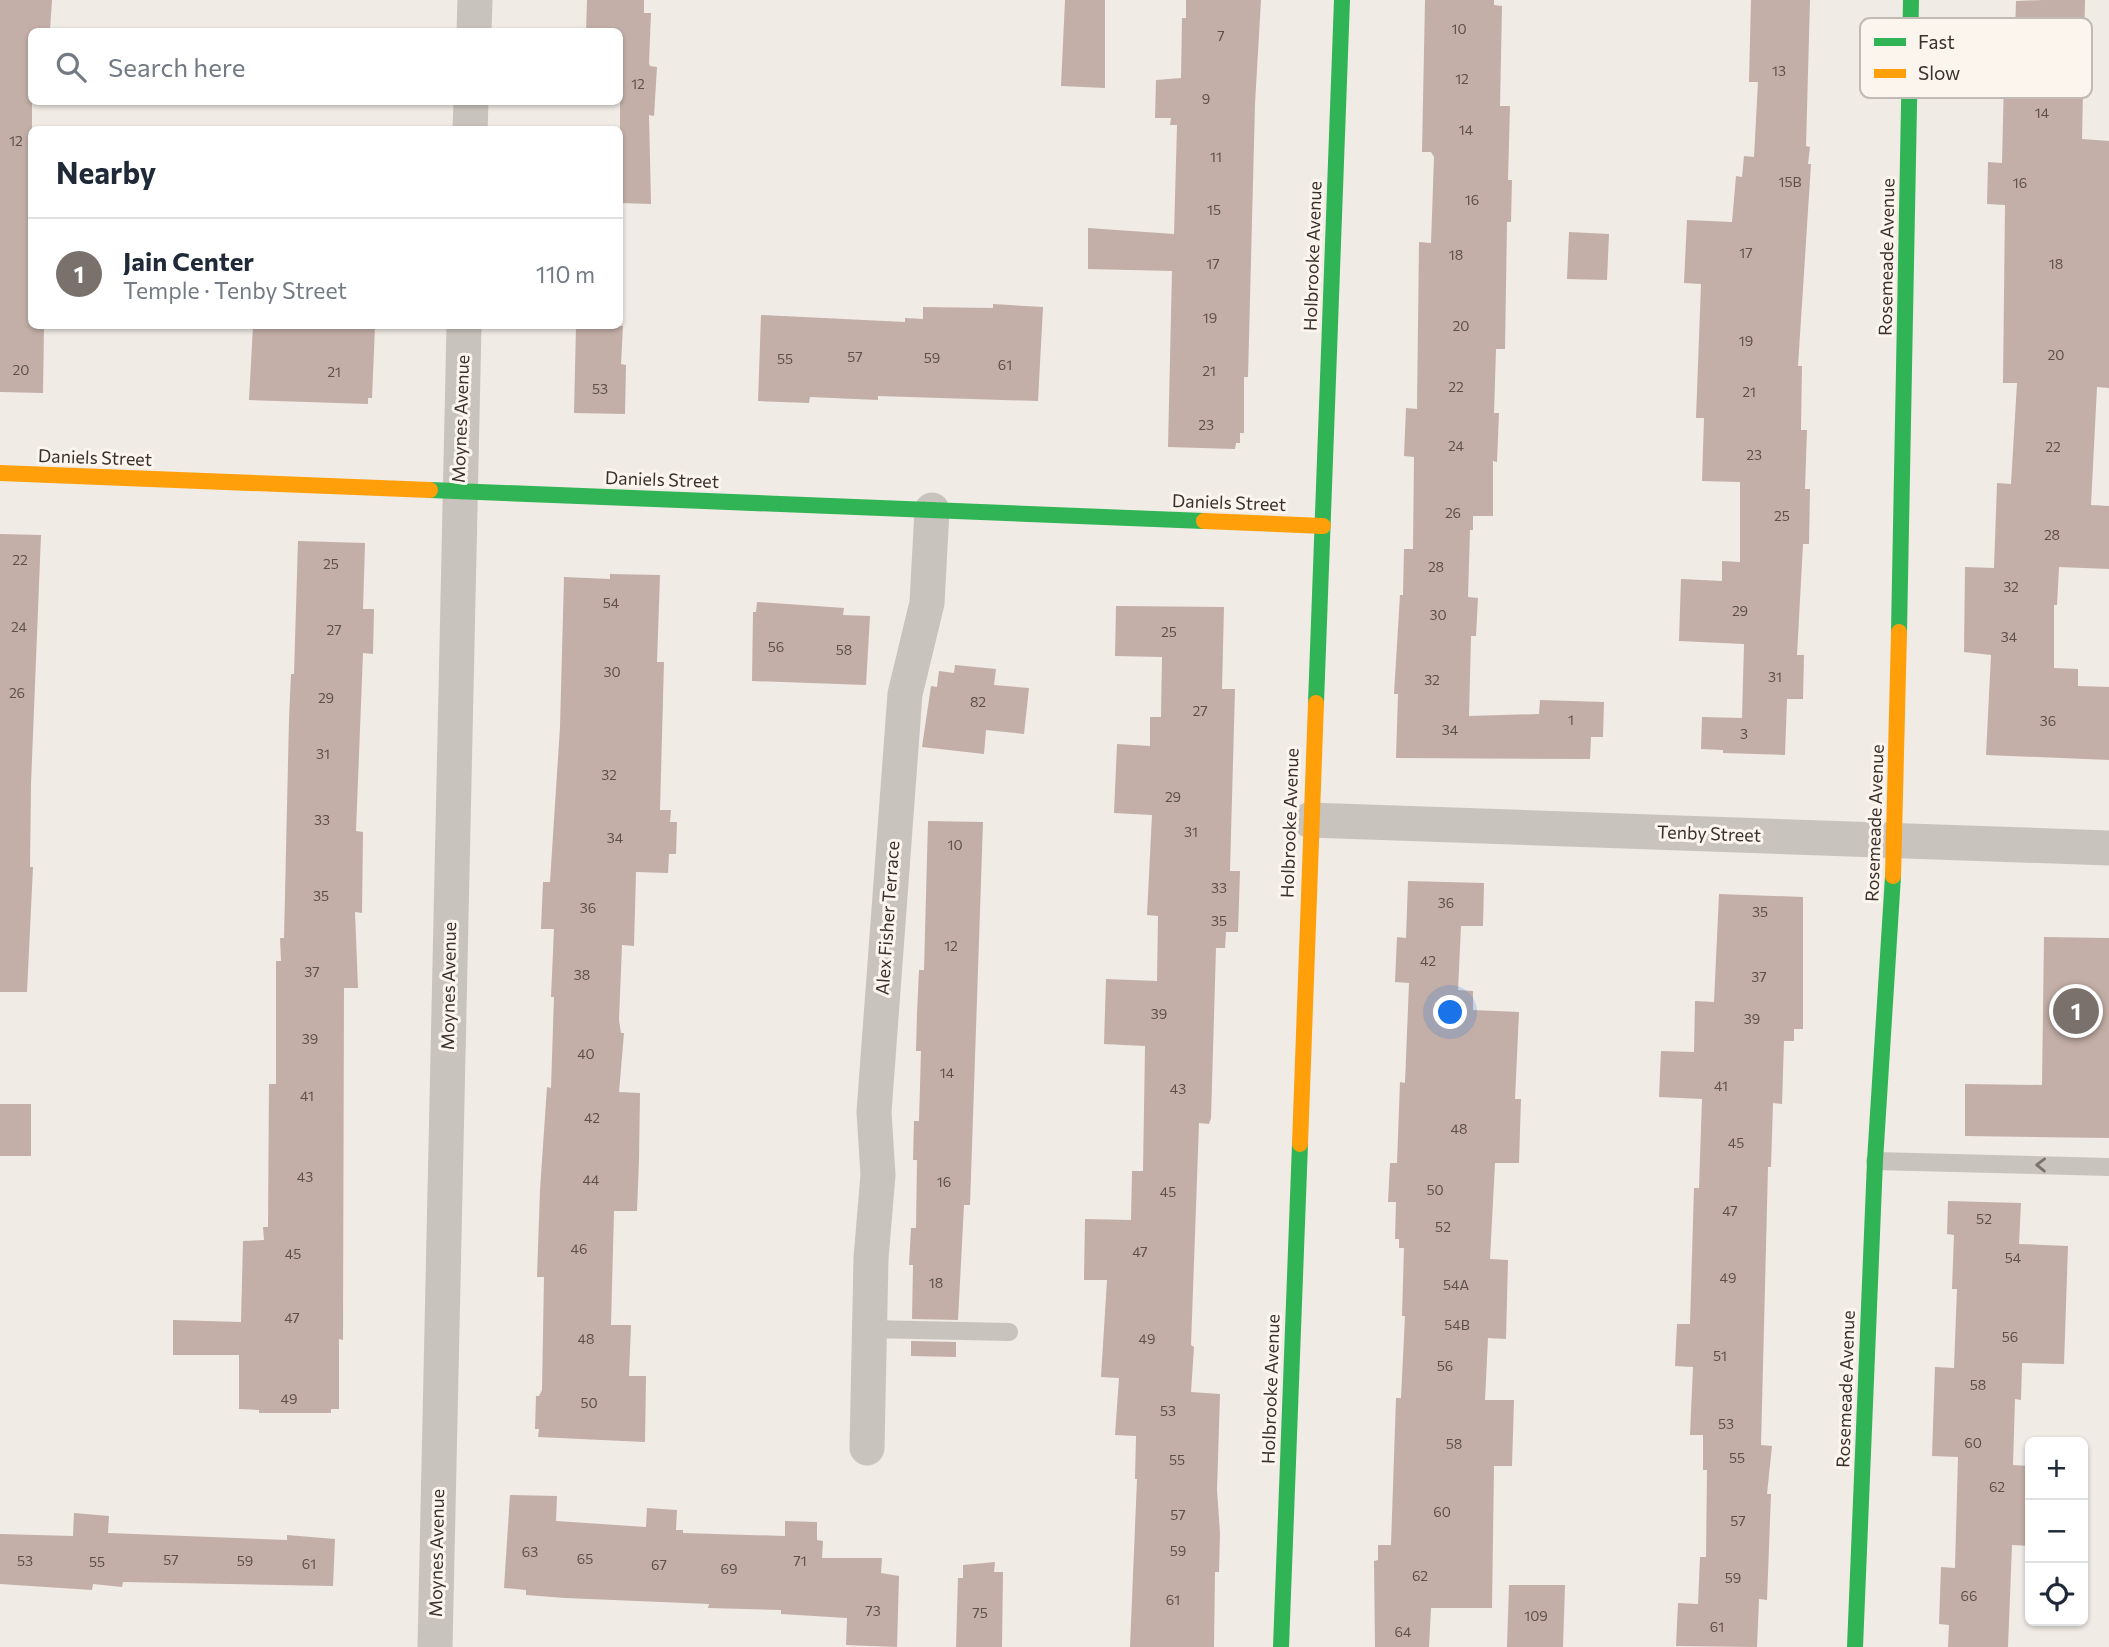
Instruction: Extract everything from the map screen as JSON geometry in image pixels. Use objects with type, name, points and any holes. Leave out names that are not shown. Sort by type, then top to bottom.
[{"type":"street","points":[[474,28],[475,0]]},
{"type":"street","name":"Holbrooke Avenue","points":[[1281,1647],[1309,820],[1342,0]]},
{"type":"street","name":"Rosemeade Avenue","points":[[1911,0],[1911,18]]},
{"type":"street","name":"Rosemeade Avenue","points":[[1855,1647],[1875,1161],[1895,841],[1909,98]]},
{"type":"street","points":[[470,126],[471,105]]},
{"type":"street","name":"Moynes Avenue","points":[[435,1647],[464,329]]},
{"type":"street","name":"Daniels Street","points":[[0,473],[1322,526]]},
{"type":"street","name":"Alex Fisher Terrace","points":[[867,1448],[878,1175],[874,1112],[905,694],[927,603],[932,510]]},
{"type":"street","name":"Tenby Street","points":[[1309,820],[2109,848]]},
{"type":"lane","points":[[1875,1161],[2109,1167]]},
{"type":"lane","points":[[870,1329],[1009,1332]]},
{"type":"building","points":[[0,0],[52,0],[50,28],[28,28],[28,105],[32,105],[32,126],[28,126],[28,329],[44,329],[43,393],[0,392]]},
{"type":"building","points":[[587,0],[644,0],[644,13],[651,13],[649,63],[650,66],[657,67],[654,116],[649,115],[651,204],[623,203],[623,126],[620,126],[620,105],[623,105],[623,28],[586,28]]},
{"type":"building","points":[[1065,0],[1105,0],[1105,88],[1061,86]]},
{"type":"building","points":[[1186,0],[1261,0],[1255,104],[1248,377],[1244,377],[1244,433],[1240,433],[1240,443],[1236,443],[1235,449],[1168,447],[1172,271],[1088,269],[1088,228],[1174,234],[1177,125],[1170,125],[1171,118],[1155,118],[1156,80],[1181,78],[1182,18],[1186,18]]},
{"type":"building","points":[[1425,0],[1494,0],[1494,5],[1502,6],[1500,106],[1510,106],[1508,180],[1512,180],[1511,222],[1507,222],[1505,349],[1496,349],[1494,413],[1499,413],[1497,462],[1493,461],[1493,516],[1473,516],[1473,530],[1470,530],[1468,597],[1478,598],[1476,636],[1471,636],[1469,716],[1539,714],[1540,700],[1604,702],[1603,737],[1591,737],[1590,759],[1396,758],[1398,694],[1394,694],[1400,595],[1403,595],[1404,549],[1413,549],[1414,457],[1404,456],[1406,408],[1417,409],[1419,242],[1431,243],[1434,157],[1431,152],[1422,152]]},
{"type":"building","points":[[1751,0],[1810,0],[1806,146],[1810,147],[1808,164],[1811,164],[1798,366],[1802,366],[1801,430],[1807,430],[1805,489],[1810,489],[1809,544],[1803,544],[1797,655],[1804,655],[1803,699],[1787,699],[1785,755],[1723,753],[1723,750],[1701,749],[1702,717],[1742,718],[1744,644],[1679,641],[1681,579],[1722,581],[1722,561],[1740,562],[1740,482],[1702,481],[1704,418],[1696,418],[1701,284],[1684,283],[1687,220],[1732,222],[1736,176],[1742,177],[1744,156],[1754,157],[1758,82],[1749,82]]},
{"type":"building","points":[[2085,0],[2085,18],[2015,18],[2016,1]]},
{"type":"building","points":[[2004,98],[2083,98],[2082,139],[2109,141],[2109,388],[2097,387],[2091,505],[2109,506],[2109,569],[2059,567],[2057,605],[2054,605],[2054,668],[2078,669],[2078,686],[2109,687],[2109,760],[1986,755],[1991,655],[1964,652],[1965,567],[1994,568],[1997,483],[2011,484],[2017,383],[2003,383],[2005,205],[1987,204],[1988,162],[2002,163]]},
{"type":"building","points":[[1569,232],[1609,234],[1607,280],[1567,279]]},
{"type":"building","points":[[993,304],[1043,307],[1038,401],[878,396],[878,400],[810,397],[809,403],[758,401],[761,315],[905,322],[905,318],[923,319],[923,307],[993,308]]},
{"type":"building","points":[[253,329],[375,329],[372,398],[368,398],[368,404],[249,400]]},
{"type":"building","points":[[576,329],[623,329],[621,364],[626,365],[625,414],[574,413]]},
{"type":"building","points":[[0,534],[41,535],[31,784],[30,867],[33,867],[27,992],[0,992]]},
{"type":"building","points":[[298,541],[365,543],[363,609],[374,609],[373,654],[363,653],[356,831],[363,832],[362,913],[355,912],[358,988],[344,988],[343,1340],[339,1339],[339,1409],[331,1409],[331,1413],[259,1413],[259,1410],[239,1409],[239,1355],[173,1355],[173,1320],[241,1322],[243,1241],[264,1240],[263,1227],[268,1227],[269,1084],[276,1084],[276,961],[281,961],[280,938],[284,938],[289,719],[291,674],[294,674]]},
{"type":"building","points":[[610,574],[660,575],[657,662],[664,662],[660,810],[671,810],[670,822],[677,822],[676,854],[669,854],[668,873],[636,872],[634,946],[622,945],[619,1020],[621,1033],[624,1033],[619,1092],[640,1093],[639,1159],[637,1211],[614,1211],[611,1325],[631,1325],[629,1376],[646,1376],[645,1442],[538,1437],[539,1429],[535,1429],[536,1396],[539,1396],[542,1390],[544,1277],[537,1277],[540,1190],[547,1087],[551,1088],[554,997],[551,997],[554,929],[541,929],[543,882],[550,882],[560,727],[564,577],[610,579]]},
{"type":"building","points":[[757,602],[844,608],[843,615],[870,616],[866,685],[752,681],[753,612],[756,612]]},
{"type":"building","points":[[1116,606],[1224,607],[1222,689],[1235,689],[1230,871],[1240,871],[1238,932],[1226,932],[1225,948],[1216,948],[1211,1118],[1209,1124],[1199,1123],[1191,1345],[1194,1347],[1191,1392],[1220,1394],[1217,1490],[1220,1533],[1219,1572],[1215,1572],[1214,1647],[1130,1647],[1137,1479],[1136,1436],[1115,1435],[1119,1378],[1101,1377],[1107,1280],[1084,1280],[1085,1219],[1131,1220],[1132,1171],[1143,1171],[1145,1046],[1104,1044],[1106,979],[1157,981],[1158,916],[1147,915],[1152,815],[1114,813],[1117,744],[1150,746],[1150,717],[1161,717],[1162,657],[1115,656]]},
{"type":"building","points":[[955,665],[996,669],[994,685],[1029,688],[1024,734],[986,730],[984,754],[922,747],[931,686],[937,687],[939,671],[954,673]]},
{"type":"building","points":[[928,821],[983,822],[970,1205],[964,1205],[958,1320],[912,1319],[913,1265],[909,1265],[911,1228],[916,1228],[917,1160],[913,1160],[914,1121],[919,1121],[921,1051],[916,1051],[917,1013],[919,970],[924,970]]},
{"type":"building","points":[[1408,881],[1484,883],[1483,926],[1461,926],[1458,990],[1473,991],[1473,1010],[1519,1012],[1515,1099],[1521,1099],[1519,1163],[1495,1163],[1490,1259],[1508,1260],[1506,1339],[1488,1338],[1485,1400],[1514,1400],[1512,1466],[1494,1466],[1492,1608],[1431,1608],[1429,1647],[1375,1647],[1374,1561],[1378,1560],[1378,1545],[1391,1545],[1396,1398],[1401,1398],[1405,1316],[1402,1316],[1404,1248],[1399,1248],[1399,1239],[1395,1239],[1396,1202],[1388,1202],[1390,1163],[1397,1163],[1400,1082],[1405,1083],[1409,983],[1395,982],[1397,937],[1406,938]]},
{"type":"building","points":[[1719,894],[1803,897],[1803,1029],[1794,1029],[1794,1041],[1784,1041],[1782,1104],[1773,1103],[1771,1167],[1768,1167],[1761,1445],[1772,1446],[1767,1494],[1771,1494],[1767,1600],[1759,1599],[1757,1647],[1676,1646],[1678,1603],[1698,1604],[1700,1557],[1706,1557],[1707,1470],[1703,1470],[1703,1435],[1690,1435],[1693,1367],[1675,1366],[1677,1324],[1690,1324],[1694,1188],[1699,1188],[1702,1099],[1659,1097],[1661,1051],[1694,1052],[1695,1001],[1714,1002]]},
{"type":"building","points":[[2044,937],[2109,938],[2109,1138],[1965,1136],[1965,1084],[2042,1085]]},
{"type":"building","points":[[0,1104],[31,1104],[31,1156],[0,1156]]},
{"type":"building","points":[[1948,1201],[2021,1203],[2019,1244],[2068,1246],[2064,1364],[2022,1363],[2021,1400],[2015,1399],[2013,1465],[2025,1466],[2025,1546],[2012,1545],[2008,1647],[1948,1647],[1949,1625],[1939,1624],[1941,1567],[1955,1568],[1958,1457],[1932,1456],[1935,1367],[1954,1368],[1957,1289],[1952,1289],[1954,1235],[1947,1234]]},
{"type":"building","points":[[911,1341],[956,1342],[956,1357],[911,1356]]},
{"type":"building","points":[[510,1495],[557,1496],[556,1521],[646,1527],[647,1508],[677,1510],[676,1530],[683,1530],[683,1533],[785,1536],[785,1521],[817,1522],[817,1540],[823,1541],[822,1558],[882,1558],[881,1573],[899,1576],[897,1647],[846,1645],[847,1618],[781,1614],[781,1610],[708,1608],[709,1604],[526,1595],[526,1590],[504,1588]]},
{"type":"building","points":[[74,1513],[109,1516],[108,1533],[287,1540],[287,1535],[335,1539],[333,1586],[123,1582],[122,1587],[93,1584],[92,1590],[0,1584],[0,1534],[73,1536]]},
{"type":"building","points":[[995,1562],[994,1572],[1003,1572],[1002,1647],[956,1647],[958,1578],[963,1578],[963,1565]]},
{"type":"building","points":[[1509,1585],[1565,1585],[1563,1647],[1507,1647]]},
{"type":"traffic: fast","points":[[1316,703],[1342,0]]},
{"type":"traffic: fast","points":[[1911,0],[1911,18]]},
{"type":"traffic: fast","points":[[1899,632],[1909,98]]},
{"type":"traffic: fast","points":[[430,490],[1204,521]]},
{"type":"traffic: fast","points":[[1855,1647],[1875,1161],[1893,876]]},
{"type":"traffic: fast","points":[[1281,1647],[1300,1144]]},
{"type":"traffic: slow","points":[[0,473],[430,490]]},
{"type":"traffic: slow","points":[[1204,521],[1323,526]]},
{"type":"traffic: slow","points":[[1893,876],[1899,632]]},
{"type":"traffic: slow","points":[[1300,1144],[1316,703]]},
{"type":"place","name":"Jain Center","points":[[2076,1011]]}]
